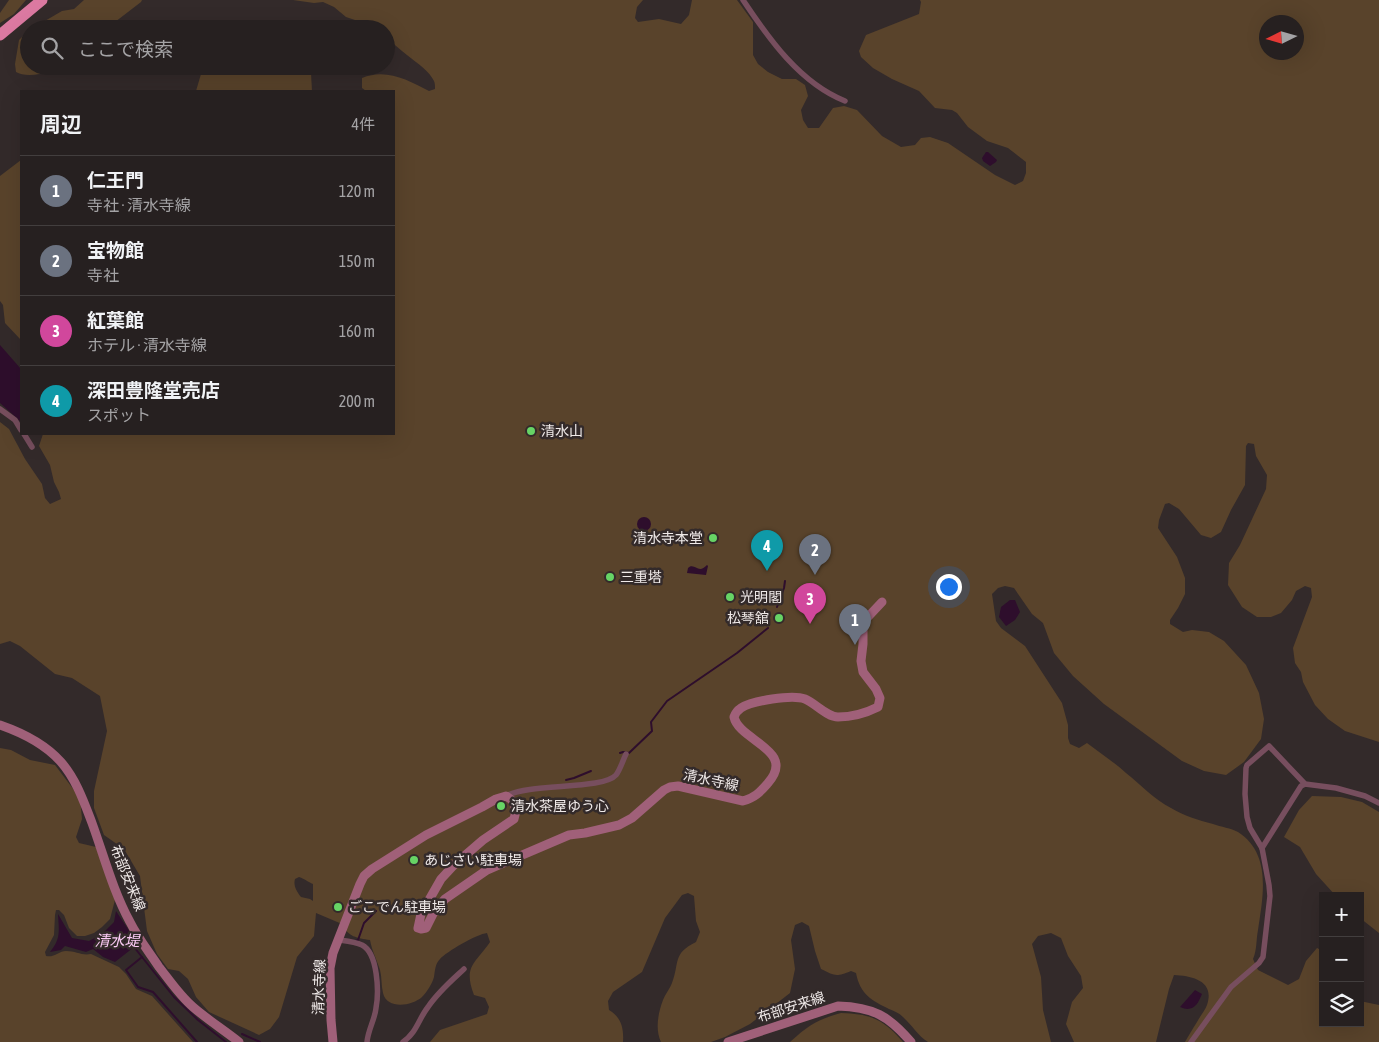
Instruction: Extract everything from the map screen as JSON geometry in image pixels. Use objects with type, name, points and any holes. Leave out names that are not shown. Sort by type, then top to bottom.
[{"type":"highway","points":[[0,35],[42,0]]},
{"type":"main road","name":"清水寺線","points":[[333,1042],[330,968],[333,953],[360,884],[364,876],[372,869],[426,835],[496,799],[506,796],[515,804],[514,819],[483,840],[454,865],[441,880],[421,914],[418,928],[422,929],[426,928],[434,912],[445,899],[487,870],[569,835],[619,825],[632,818],[649,802],[670,787],[678,786],[743,801],[753,798],[774,776],[776,772],[775,760],[770,752],[737,725],[734,717],[735,714],[741,708],[760,702],[790,697],[810,701],[831,716],[837,718],[867,712],[878,707],[880,698],[876,689],[863,672],[861,661],[864,644],[862,631],[864,622],[882,602]]},
{"type":"main road","name":"布部安来線","points":[[0,725],[16,730],[39,744],[52,753],[69,772],[88,813],[112,881],[131,924],[173,987],[193,1007],[239,1042]]},
{"type":"main road","name":"布部安来線","points":[[728,1042],[838,1006],[854,1006],[875,1012],[892,1022],[911,1042]]},
{"type":"street","points":[[743,0],[768,37],[805,76],[835,97],[845,101]]},
{"type":"street","points":[[0,409],[15,420],[20,428]]},
{"type":"street","points":[[25,435],[32,447]]},
{"type":"street","points":[[1191,1042],[1231,987],[1259,963],[1263,957],[1270,896],[1262,848],[1250,828],[1247,817],[1245,794],[1247,765],[1269,746],[1305,784],[1336,788],[1365,796],[1379,803]]},
{"type":"street","points":[[506,796],[514,792],[591,784],[610,779],[616,775],[626,754]]},
{"type":"street","points":[[1262,848],[1301,786],[1305,784]]},
{"type":"street","points":[[338,940],[362,945],[371,954],[378,981],[376,1008],[367,1042]]},
{"type":"street","points":[[403,1042],[411,1036],[427,1008],[445,986],[464,970]]},
{"type":"shaded area","points":[[9,0],[26,0],[14,14],[0,23],[0,13]]},
{"type":"shaded area","points":[[84,0],[142,0],[118,20],[46,20],[62,11],[74,9]]},
{"type":"shaded area","points":[[293,0],[643,0],[637,7],[635,18],[638,22],[659,19],[681,24],[689,15],[692,0],[737,0],[753,22],[753,55],[758,64],[782,79],[796,79],[805,85],[808,96],[801,110],[803,120],[808,128],[819,128],[833,108],[844,106],[857,110],[882,136],[901,147],[915,145],[921,138],[930,137],[948,143],[995,175],[1015,185],[1023,181],[1026,173],[1026,162],[1008,148],[987,141],[968,127],[957,113],[952,110],[935,108],[919,91],[873,68],[861,57],[859,51],[866,35],[919,14],[920,0],[1379,0],[1379,742],[1345,731],[1328,719],[1315,705],[1303,682],[1301,672],[1295,663],[1293,648],[1312,597],[1311,588],[1305,586],[1296,591],[1292,600],[1281,613],[1271,617],[1257,617],[1242,607],[1228,585],[1229,563],[1240,545],[1266,489],[1267,475],[1256,456],[1254,444],[1248,443],[1246,446],[1245,485],[1221,532],[1211,538],[1201,535],[1179,509],[1169,503],[1165,504],[1158,528],[1177,557],[1185,578],[1185,594],[1170,620],[1170,624],[1183,632],[1192,630],[1209,632],[1224,641],[1246,665],[1259,693],[1264,719],[1261,739],[1244,762],[1226,775],[1204,771],[1182,761],[1104,704],[1073,676],[1054,653],[1043,623],[1032,614],[1014,588],[1005,586],[998,588],[992,594],[996,621],[1001,628],[1025,646],[1062,703],[1068,725],[1070,744],[1079,748],[1087,743],[1165,804],[1191,817],[1238,832],[1249,841],[1261,864],[1263,876],[1262,903],[1253,959],[1258,970],[1288,985],[1299,979],[1306,961],[1317,948],[1319,949],[1319,1027],[1364,1027],[1364,1002],[1379,1005],[1379,1042],[1185,1042],[1206,1007],[1209,997],[1208,990],[1201,981],[1174,975],[1156,1042],[1074,1042],[1066,1024],[1072,1002],[1083,988],[1081,976],[1068,956],[1061,938],[1051,933],[1038,936],[1032,944],[1041,977],[1043,1010],[1051,1042],[928,1042],[900,1014],[867,996],[860,986],[856,973],[851,971],[836,975],[821,969],[809,926],[802,922],[795,925],[791,940],[795,969],[790,993],[750,1024],[725,1037],[711,1042],[661,1042],[658,1032],[658,1021],[663,1000],[672,983],[680,955],[688,946],[696,942],[700,932],[696,921],[694,896],[688,893],[682,895],[665,918],[642,972],[613,992],[608,1001],[609,1010],[621,1023],[623,1042],[430,1042],[440,1030],[487,1014],[489,1007],[485,998],[474,995],[470,971],[475,961],[490,942],[487,933],[476,936],[448,952],[438,961],[432,982],[422,997],[412,1003],[400,1005],[389,1002],[385,998],[380,970],[370,940],[353,936],[347,932],[342,924],[316,913],[314,936],[297,957],[279,1017],[270,1029],[259,1035],[209,1012],[196,997],[188,979],[179,971],[168,969],[157,954],[147,931],[140,876],[124,849],[104,835],[94,808],[94,791],[107,731],[100,696],[72,678],[55,674],[20,646],[10,641],[0,644],[0,422],[9,429],[25,459],[42,484],[45,498],[50,504],[61,499],[50,465],[39,446],[43,435],[395,435],[395,90],[365,90],[362,88],[362,78],[371,75],[388,75],[405,79],[429,91],[435,89],[435,84],[430,74],[395,45],[395,20],[355,20],[346,17],[334,7],[323,2],[314,3]],"holes":[[[299,877],[313,884],[313,901],[301,897],[295,886],[295,879]]]},
{"type":"shaded area","points":[[19,40],[20,74],[16,72],[15,64]]},
{"type":"shaded area","points":[[201,75],[311,75],[312,90],[196,90]]},
{"type":"shaded area","points":[[20,161],[20,339],[5,323],[3,305],[0,301],[0,176]]},
{"type":"shaded area","points":[[0,748],[11,750],[30,760],[55,765],[80,798],[82,819],[76,837],[79,843],[96,847],[115,900],[110,919],[94,933],[85,936],[77,936],[69,928],[64,915],[59,910],[56,910],[54,935],[45,952],[46,956],[66,951],[91,954],[119,967],[136,989],[152,996],[193,1042],[0,1042]]},
{"type":"shaded area","points":[[1312,796],[1341,797],[1362,802],[1379,812],[1379,933],[1364,921],[1364,892],[1332,892],[1316,874],[1300,847],[1284,837],[1299,810]]},
{"type":"shaded area","points":[[841,1013],[876,1019],[889,1028],[903,1042],[790,1042],[813,1024]]},
{"type":"water","points":[[986,152],[997,160],[990,166],[982,158]]},
{"type":"water","points":[[0,345],[20,368],[20,421],[0,403]]},
{"type":"water","points":[[644,517],[649,519],[651,524],[649,529],[644,531],[639,529],[637,524],[639,519]]},
{"type":"water","points":[[707,565],[706,575],[687,573],[690,567],[693,566],[701,569]]},
{"type":"water","points":[[1010,600],[1015,600],[1020,612],[1015,620],[1006,626],[999,617],[1001,607]]},
{"type":"water","name":"清水堤","points":[[116,911],[138,944],[115,962],[103,957],[93,949],[86,952],[65,946],[61,950],[50,952],[58,939],[58,914],[72,938],[89,941],[102,934],[114,922]]},
{"type":"water","points":[[1195,990],[1202,994],[1197,1004],[1188,1009],[1180,1007]]},
{"type":"waterway","points":[[777,607],[785,581]]},
{"type":"waterway","points":[[620,753],[629,753],[652,731],[651,722],[667,701],[737,653],[768,628]]},
{"type":"waterway","points":[[566,780],[591,771]]},
{"type":"waterway","points":[[356,941],[364,923],[376,911]]},
{"type":"waterway","points":[[134,947],[174,997],[198,1020],[226,1042]]},
{"type":"waterway","points":[[142,957],[126,970],[138,987],[153,992],[197,1042]]},
{"type":"waterway","points":[[242,1034],[260,1042]]},
{"type":"place","name":"清水山","points":[[531,431]]},
{"type":"place","name":"清水寺本堂","points":[[713,538]]},
{"type":"place","name":"深田豊隆堂売店","points":[[767,571]]},
{"type":"place","name":"宝物館","points":[[815,575]]},
{"type":"place","name":"三重塔","points":[[610,577]]},
{"type":"place","name":"光明閣","points":[[730,597]]},
{"type":"place","name":"松琴舘","points":[[779,618]]},
{"type":"place","name":"紅葉館","points":[[810,624]]},
{"type":"place","name":"仁王門","points":[[855,645]]},
{"type":"place","name":"清水茶屋ゆう心","points":[[501,806]]},
{"type":"place","name":"あじさい駐車場","points":[[414,860]]},
{"type":"place","name":"ごこでん駐車場","points":[[338,907]]}]
